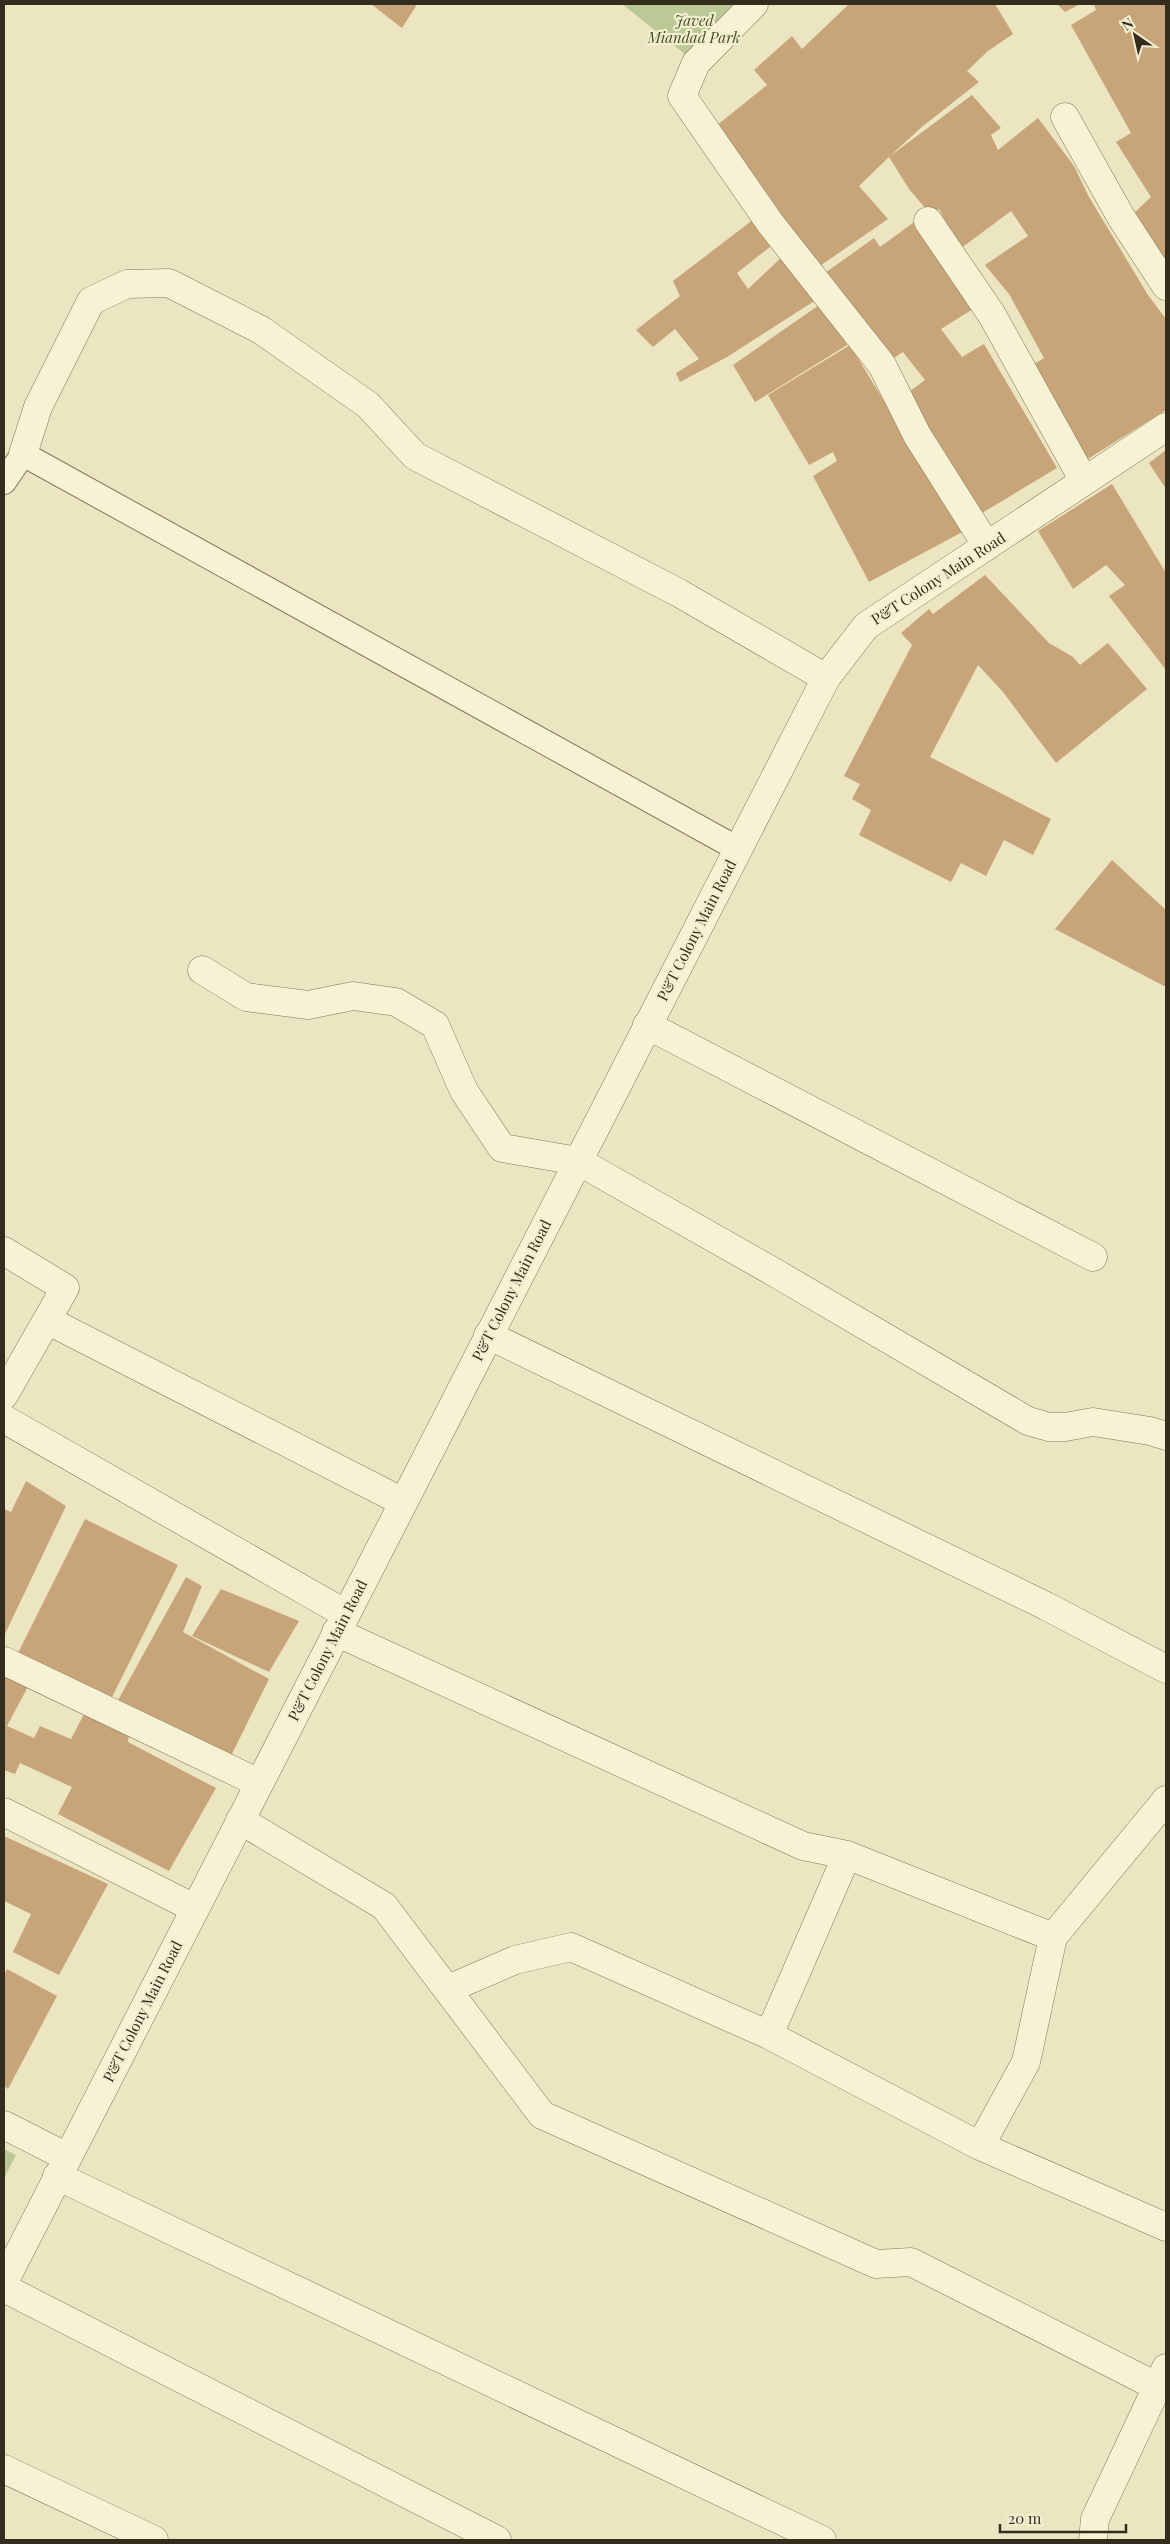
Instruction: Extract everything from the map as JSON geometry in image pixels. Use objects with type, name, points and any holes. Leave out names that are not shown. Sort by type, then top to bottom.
[{"type":"street","points":[[754,4],[696,63],[682,96],[770,223],[882,365],[917,435],[987,546]]},
{"type":"street","points":[[1065,117],[1121,217],[1166,286]]},
{"type":"street","points":[[928,221],[992,315],[1084,481]]},
{"type":"street","points":[[23,454],[38,406],[90,301],[127,284],[169,283],[269,335],[368,405],[415,456],[679,593],[826,678]]},
{"type":"street","name":"P&T Colony Main Road","points":[[4,2282],[258,1783],[826,678],[866,626],[1166,427]]},
{"type":"street","points":[[202,970],[246,997],[308,1005],[353,996],[396,1002],[435,1025],[464,1091],[502,1148],[578,1160],[772,1270],[1028,1421],[1049,1427],[1065,1427],[1093,1422],[1150,1431],[1166,1436]]},
{"type":"street","points":[[647,1025],[1093,1257]]},
{"type":"street","points":[[4,1251],[65,1288],[4,1395]]},
{"type":"street","points":[[47,1320],[403,1502]]},
{"type":"street","points":[[488,1335],[1046,1606],[1166,1669]]},
{"type":"street","points":[[4,1419],[341,1623],[803,1846],[847,1855],[1053,1938]]},
{"type":"street","points":[[4,1661],[258,1783]]},
{"type":"street","points":[[980,2146],[1026,2062],[1053,1938],[1163,1810]]},
{"type":"street","points":[[4,1812],[194,1908]]},
{"type":"street","points":[[240,1820],[384,1906],[542,2115],[876,2264],[911,2262],[1162,2378],[1095,2519],[1094,2540]]},
{"type":"street","points":[[769,2035],[847,1855]]},
{"type":"street","points":[[448,1989],[515,1960],[571,1946],[769,2035],[980,2146],[1166,2227]]},
{"type":"street","points":[[4,2125],[62,2166],[822,2540]]},
{"type":"street","points":[[4,2288],[497,2540]]},
{"type":"street","points":[[4,2469],[154,2540]]},
{"type":"lane","points":[[4,482],[23,454],[738,849]]},
{"type":"green space","name":"Javed Miandad Park","points":[[622,4],[754,4],[696,63]]},
{"type":"green space","points":[[4,2149],[16,2155],[4,2178]]},
{"type":"building","points":[[371,4],[414,4],[416,6],[402,28]]},
{"type":"building","points":[[849,4],[995,4],[1013,34],[988,51],[967,71],[979,82],[923,126],[890,156],[972,95],[1001,128],[991,135],[998,150],[1038,118],[1074,166],[1089,197],[1148,295],[1166,319],[1166,410],[1083,462],[1026,369],[1044,358],[1009,294],[985,265],[1028,236],[1011,211],[960,249],[939,209],[931,215],[909,189],[889,157],[859,186],[888,219],[817,268],[711,130],[767,85],[754,70],[792,36],[802,49]]},
{"type":"building","points":[[1057,4],[1080,4],[1065,12]]},
{"type":"building","points":[[1094,4],[1166,4],[1166,273],[1132,215],[1151,197],[1116,142],[1131,133],[1071,25],[1096,10]]},
{"type":"building","points":[[754,219],[776,242],[737,273],[748,289],[783,256],[816,300],[727,357],[680,382],[676,373],[699,359],[675,329],[653,347],[636,330],[680,296],[673,281]]},
{"type":"building","points":[[917,220],[973,309],[941,329],[962,357],[984,344],[1057,468],[977,516],[902,397],[925,380],[903,352],[889,361],[825,273],[874,238],[880,247]]},
{"type":"building","points":[[822,303],[847,345],[755,402],[733,365]]},
{"type":"building","points":[[850,345],[928,474],[966,530],[869,582],[813,476],[837,461],[833,452],[809,465],[768,395]]},
{"type":"building","points":[[1166,450],[1166,489],[1149,463]]},
{"type":"building","points":[[1112,484],[1166,573],[1166,670],[1109,596],[1125,585],[1106,565],[1073,589],[1038,531]]},
{"type":"building","points":[[985,575],[1049,643],[1073,657],[1080,665],[1108,643],[1147,689],[1056,763],[1003,692],[978,665],[930,757],[1051,819],[1033,855],[1004,840],[986,876],[961,863],[951,882],[859,835],[871,810],[852,799],[860,784],[844,776],[912,645],[901,633],[929,609],[933,614]]},
{"type":"building","points":[[1112,860],[1166,910],[1166,987],[1055,929]]},
{"type":"building","points":[[26,1481],[66,1506],[4,1636],[4,1509],[11,1512]]},
{"type":"building","points":[[85,1519],[178,1565],[110,1701],[17,1655]]},
{"type":"building","points":[[186,1577],[202,1586],[183,1632],[269,1679],[228,1762],[117,1702]]},
{"type":"building","points":[[221,1589],[299,1621],[269,1672],[192,1636]]},
{"type":"building","points":[[4,1669],[30,1683],[7,1726],[34,1738],[40,1726],[71,1739],[84,1714],[129,1733],[128,1742],[216,1788],[169,1871],[58,1814],[72,1787],[20,1763],[15,1774],[4,1770]]},
{"type":"building","points":[[4,1836],[108,1884],[59,1975],[13,1952],[31,1914],[4,1901]]},
{"type":"building","points":[[7,1969],[57,1996],[8,2089],[4,2086],[4,1975]]}]
